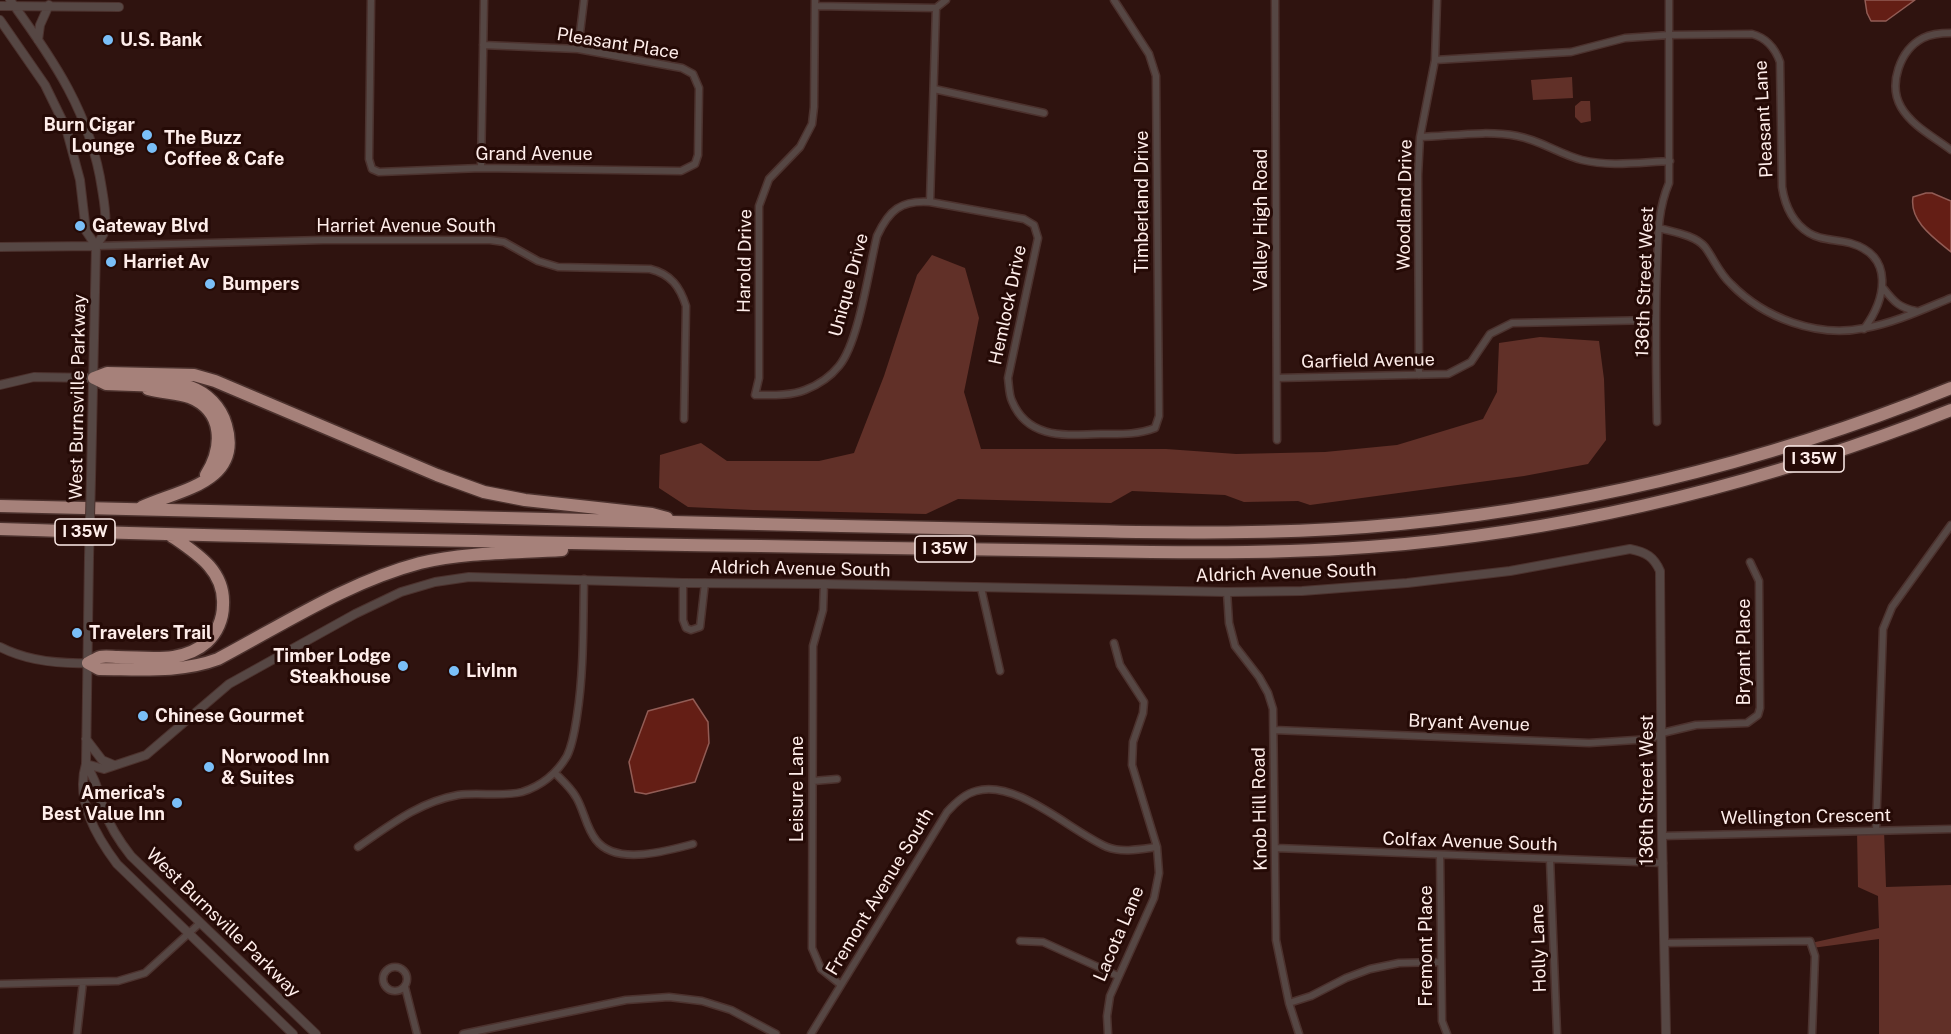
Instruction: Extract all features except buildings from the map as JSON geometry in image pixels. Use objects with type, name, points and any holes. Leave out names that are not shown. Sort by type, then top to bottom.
[{"type":"highway","points":[[94,378],[107,373],[168,374],[205,378],[437,475],[484,492],[525,500],[652,514],[685,523]]},
{"type":"highway","points":[[94,378],[106,384],[190,387],[205,394],[218,407],[228,430],[228,447],[215,475],[186,491],[163,496],[138,508]]},
{"type":"highway","name":"I 35W","points":[[0,506],[685,523],[1232,533],[1367,527],[1464,517],[1578,499],[1692,474],[1853,425],[1951,388]]},
{"type":"highway","name":"I 35W","points":[[0,530],[657,545],[1220,553],[1406,544],[1542,526],[1627,510],[1699,493],[1840,451],[1951,410]]},
{"type":"highway","points":[[88,663],[100,657],[174,658],[188,655],[210,639],[219,626],[224,597],[220,581],[211,566],[198,554],[170,535]]},
{"type":"highway","points":[[88,663],[99,669],[183,668],[202,665],[218,659],[354,586],[423,563],[476,555],[657,545]]},
{"type":"street","name":"Grand Avenue","points":[[371,0],[369,159],[372,169],[380,172],[481,168],[681,171],[694,164]]},
{"type":"street","points":[[481,168],[483,0]]},
{"type":"street","points":[[578,49],[584,0]]},
{"type":"street","points":[[815,3],[936,8],[946,0]]},
{"type":"street","name":"Timberland Drive","points":[[1114,0],[1149,54],[1156,76],[1159,416]]},
{"type":"street","name":"Valley High Road","points":[[1275,0],[1277,440]]},
{"type":"street","name":"Woodland Drive","points":[[1419,375],[1418,175],[1420,137],[1435,60],[1437,0]]},
{"type":"street","name":"136th Street West","points":[[1657,422],[1655,320],[1659,228],[1662,205],[1670,183],[1669,0]]},
{"type":"street","points":[[0,6],[12,3],[119,7]]},
{"type":"street","name":"West Burnsville Parkway","points":[[12,3],[75,98],[94,152],[100,177],[105,223],[105,231],[96,246],[86,764],[81,779],[84,801],[98,836],[117,864],[293,1034]]},
{"type":"street","name":"Harold Drive","points":[[755,395],[759,378],[759,206],[769,179],[800,147],[812,124],[815,3]]},
{"type":"street","points":[[38,40],[40,25],[49,5]]},
{"type":"street","points":[[930,202],[936,8]]},
{"type":"street","name":"West Burnsville Parkway","points":[[0,20],[45,85],[66,128],[80,180],[86,231],[96,246]]},
{"type":"street","points":[[1951,33],[1923,38],[1907,51],[1896,78],[1896,92],[1901,106],[1914,123],[1951,150]]},
{"type":"street","name":"Pleasant Lane","points":[[1435,60],[1571,52],[1625,38],[1669,35],[1752,34],[1762,38],[1773,47],[1780,62],[1782,188],[1786,206],[1796,222],[1809,233],[1824,239],[1850,243],[1866,250],[1875,260],[1882,275],[1884,289]]},
{"type":"street","name":"Pleasant Place","points":[[483,45],[578,49],[682,68],[693,74],[699,88],[698,155],[694,164]]},
{"type":"street","points":[[934,88],[1044,113]]},
{"type":"street","points":[[1420,137],[1505,135],[1529,139],[1559,153],[1600,163],[1670,161]]},
{"type":"street","name":"Unique Drive","points":[[755,395],[785,394],[805,390],[824,380],[840,365],[854,337],[877,236],[883,224],[895,210],[908,202],[930,202]]},
{"type":"street","name":"Hemlock Drive","points":[[930,202],[1024,219],[1034,225],[1038,238],[1008,378],[1012,401],[1024,419],[1039,429],[1055,435],[1142,434],[1155,428],[1159,416]]},
{"type":"street","points":[[1659,228],[1698,241],[1705,247],[1716,268],[1745,297],[1770,314],[1809,327],[1834,330],[1864,328],[1919,311],[1951,298]]},
{"type":"street","name":"Harriet Avenue South","points":[[96,246],[352,240],[490,240],[504,242],[538,261],[558,267],[650,269],[662,272],[681,289],[686,306],[684,419]]},
{"type":"street","points":[[0,247],[96,246]]},
{"type":"street","points":[[1884,289],[1894,303],[1904,309],[1919,311]]},
{"type":"street","points":[[1864,328],[1874,315],[1884,289]]},
{"type":"street","name":"Garfield Avenue","points":[[1277,378],[1448,374],[1471,362],[1490,334],[1512,323],[1655,320]]},
{"type":"street","points":[[0,385],[34,377],[94,378]]},
{"type":"street","points":[[1876,830],[1883,629],[1892,607],[1951,525]]},
{"type":"street","name":"Aldrich Avenue South","points":[[86,764],[104,770],[146,755],[229,684],[369,606],[401,592],[435,582],[469,577],[683,583],[1227,592],[1302,591],[1407,583],[1510,571],[1630,549],[1644,552]]},
{"type":"street","name":"136th Street West","points":[[1644,552],[1655,560],[1660,571],[1666,1034]]},
{"type":"street","name":"Bryant Place","points":[[1662,733],[1696,725],[1747,723],[1758,715],[1760,708],[1759,581],[1750,562]]},
{"type":"street","points":[[358,847],[407,814],[428,803],[459,795],[520,792],[538,785],[555,773],[568,754],[574,733],[582,683],[584,579]]},
{"type":"street","points":[[683,583],[683,620],[686,628],[692,630],[700,627],[702,620],[705,583]]},
{"type":"street","name":"Leisure Lane","points":[[824,584],[823,610],[813,646],[812,948],[821,969],[841,985]]},
{"type":"street","points":[[981,588],[1000,671]]},
{"type":"street","name":"Knob Hill Road","points":[[1227,592],[1235,646],[1259,676],[1273,709],[1276,940],[1288,1004],[1299,1034]]},
{"type":"street","name":"Lacota Lane","points":[[1108,1034],[1107,1016],[1110,996],[1154,898],[1159,873],[1157,847],[1132,765],[1133,742],[1143,713],[1144,702],[1120,664],[1114,644]]},
{"type":"street","points":[[0,647],[34,659],[54,663],[88,663]]},
{"type":"street","name":"Bryant Avenue","points":[[1274,730],[1589,743],[1651,739],[1662,733]]},
{"type":"street","points":[[86,739],[102,760],[114,765]]},
{"type":"street","name":"West Burnsville Parkway","points":[[86,764],[96,779],[104,811],[120,842],[145,870],[316,1034]]},
{"type":"street","points":[[555,773],[576,796],[595,839],[609,851],[624,854],[662,852],[693,844]]},
{"type":"street","points":[[813,780],[837,779]]},
{"type":"street","name":"Fremont Avenue South","points":[[811,1034],[947,812],[959,799],[976,791],[996,788],[1014,793],[1109,848],[1134,850],[1157,847]]},
{"type":"street","name":"Wellington Crescent","points":[[1662,836],[1951,829]]},
{"type":"street","name":"Colfax Avenue South","points":[[1275,848],[1663,863]]},
{"type":"street","name":"Fremont Place","points":[[1440,856],[1442,1021],[1447,1034]]},
{"type":"street","name":"Holly Lane","points":[[1550,860],[1557,1034]]},
{"type":"street","points":[[0,984],[118,981],[146,973],[200,923]]},
{"type":"street","points":[[1020,941],[1043,942],[1118,976]]},
{"type":"street","points":[[1664,943],[1810,941],[1815,956],[1812,1034]]},
{"type":"street","points":[[1288,1004],[1370,969],[1399,963],[1441,963]]},
{"type":"street","points":[[405,987],[395,992],[388,989],[383,983],[386,972],[393,967],[401,968],[407,974],[405,987],[417,1034]]},
{"type":"street","points":[[77,1034],[83,982]]},
{"type":"street","points":[[467,1034],[626,1000],[669,997],[702,1001],[731,1010],[776,1034]]},
{"type":"shaded area","points":[[1865,0],[1915,0],[1886,21],[1871,21]]},
{"type":"shaded area","points":[[1572,77],[1573,98],[1533,100],[1531,80]]},
{"type":"shaded area","points":[[1581,101],[1590,101],[1591,121],[1581,123],[1575,117],[1575,106]]},
{"type":"shaded area","points":[[1932,193],[1951,201],[1951,252],[1924,228],[1915,214],[1913,197]]},
{"type":"shaded area","points":[[932,255],[965,268],[979,318],[964,392],[981,449],[1166,449],[1236,454],[1325,452],[1397,445],[1483,419],[1497,392],[1499,343],[1540,337],[1599,341],[1604,379],[1606,440],[1588,464],[1524,476],[1310,505],[1298,501],[1244,502],[1225,495],[1132,491],[1111,503],[958,499],[926,514],[753,510],[688,507],[659,488],[660,455],[701,443],[727,461],[819,461],[854,453],[884,376],[917,275]]},
{"type":"shaded area","points":[[693,699],[708,722],[709,743],[695,782],[646,794],[635,792],[629,762],[648,711]]},
{"type":"shaded area","points":[[1857,830],[1884,830],[1886,887],[1951,885],[1951,1034],[1879,1034],[1879,939],[1812,948],[1811,943],[1879,928],[1878,896],[1858,887]]},
{"type":"place","name":"U.S. Bank","points":[[108,40]]},
{"type":"place","name":"Burn Cigar Lounge","points":[[147,135]]},
{"type":"place","name":"The Buzz Coffee & Cafe","points":[[152,148]]},
{"type":"place","name":"Gateway Blvd","points":[[80,226]]},
{"type":"place","name":"Harriet Av","points":[[111,262]]},
{"type":"place","name":"Bumpers","points":[[210,284]]},
{"type":"place","name":"Travelers Trail","points":[[77,633]]},
{"type":"place","name":"Timber Lodge Steakhouse","points":[[403,666]]},
{"type":"place","name":"LivInn","points":[[454,671]]},
{"type":"place","name":"Chinese Gourmet","points":[[143,716]]},
{"type":"place","name":"Norwood Inn & Suites","points":[[209,767]]},
{"type":"place","name":"America's Best Value Inn","points":[[177,803]]}]
